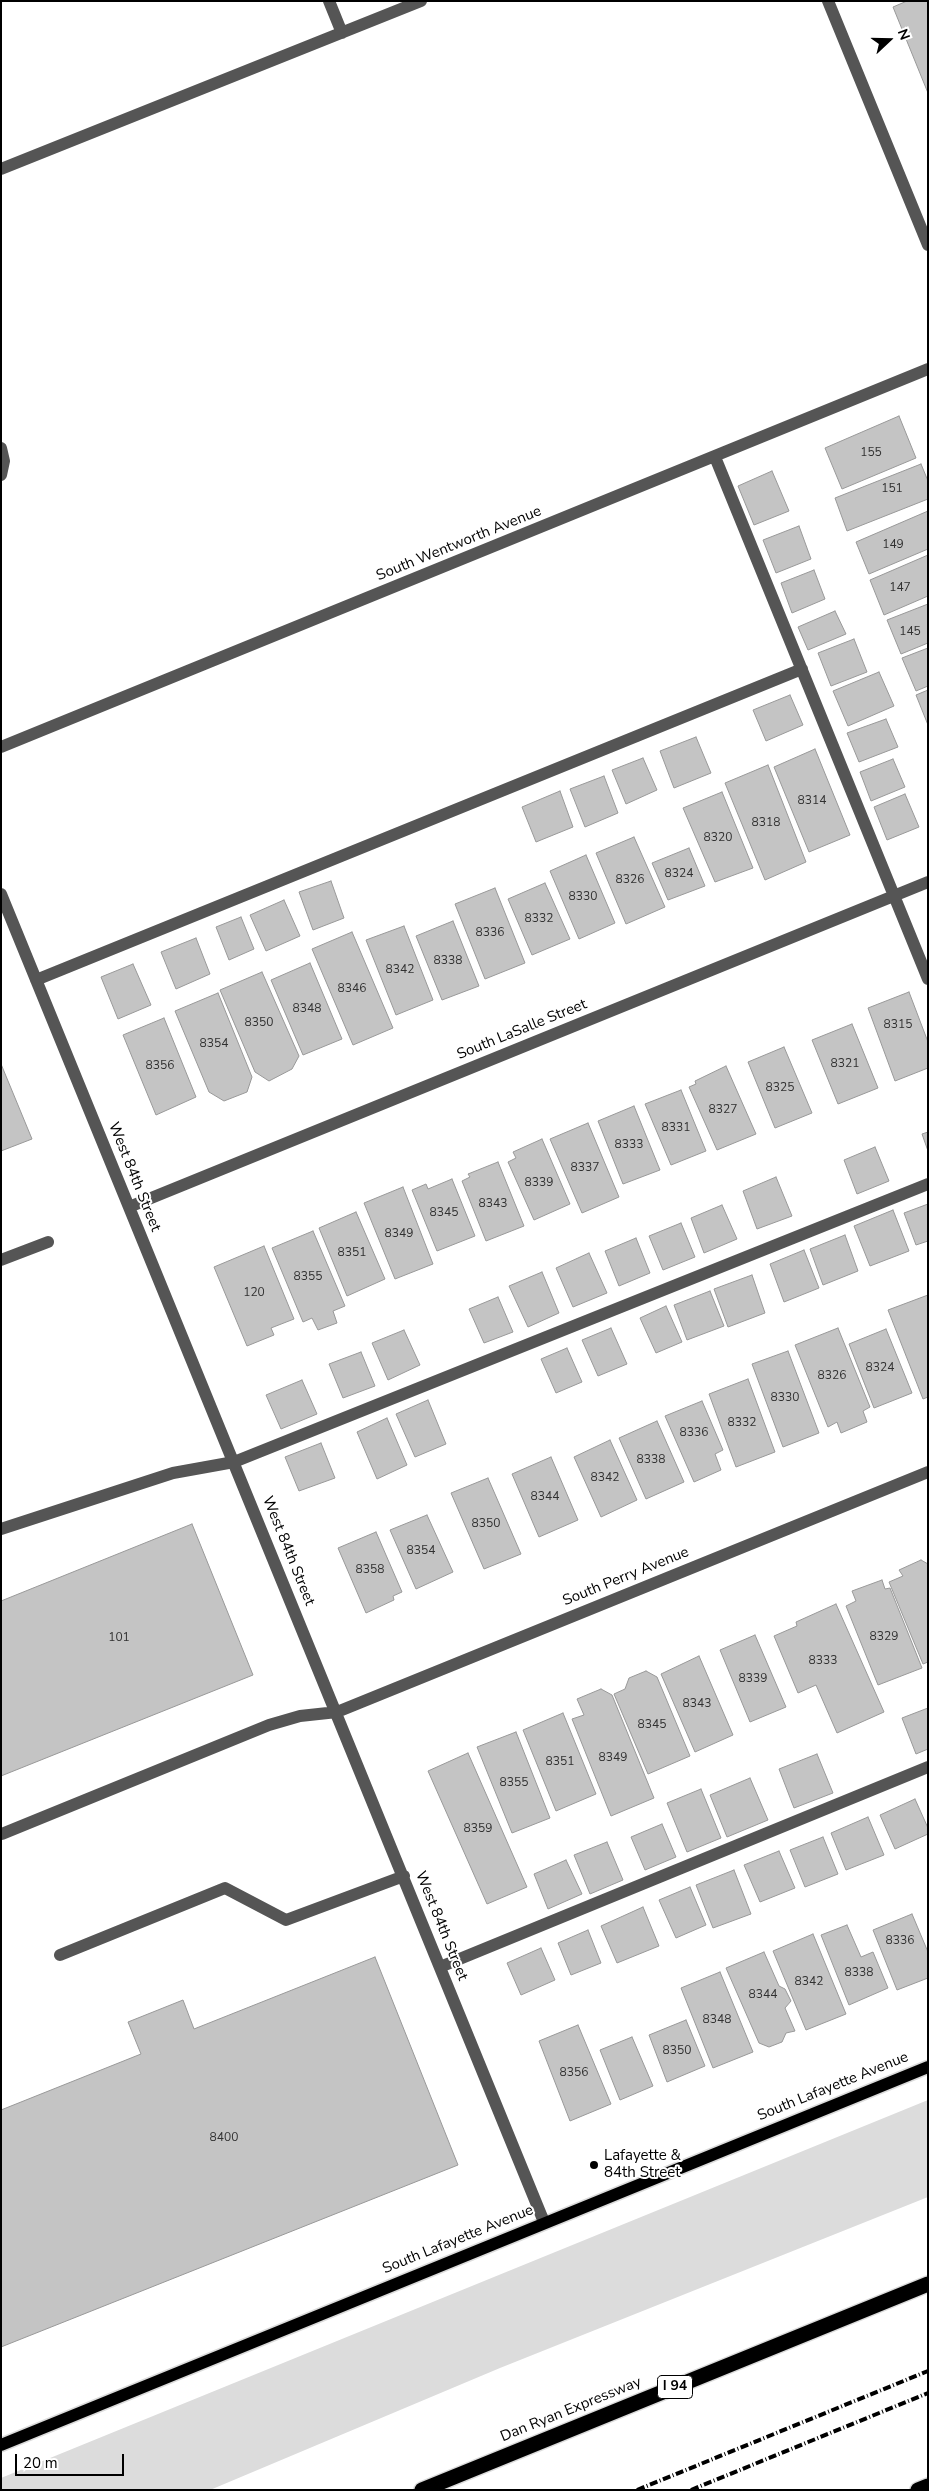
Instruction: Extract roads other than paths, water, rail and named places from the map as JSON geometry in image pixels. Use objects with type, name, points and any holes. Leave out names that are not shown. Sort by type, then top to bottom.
[{"type":"highway","name":"Dan Ryan Expressway","points":[[422,2490],[928,2284]]},
{"type":"highway","points":[[918,2490],[928,2486]]},
{"type":"main road","name":"South Lafayette Avenue","points":[[1,2445],[928,2067]]},
{"type":"street","points":[[329,1],[342,33]]},
{"type":"street","points":[[1,169],[421,1]]},
{"type":"street","points":[[828,1],[928,245]]},
{"type":"street","name":"South Wentworth Avenue","points":[[1,747],[928,369]]},
{"type":"street","points":[[1,448],[4,461],[1,475]]},
{"type":"street","points":[[715,457],[928,980]]},
{"type":"street","points":[[36,980],[802,669]]},
{"type":"street","name":"South LaSalle Street","points":[[129,1208],[928,882]]},
{"type":"street","name":"West 84th Street","points":[[1,894],[544,2222]]},
{"type":"street","points":[[1,1529],[173,1473],[234,1462],[928,1184]]},
{"type":"street","points":[[1,1260],[48,1242]]},
{"type":"street","name":"South Perry Avenue","points":[[2,1834],[269,1725],[300,1716],[337,1712],[928,1472]]},
{"type":"street","points":[[440,1967],[928,1767]]},
{"type":"street","points":[[60,1955],[225,1888],[286,1920],[404,1876]]},
{"type":"railway","points":[[637,2490],[928,2371]]},
{"type":"railway","points":[[691,2490],[928,2393]]},
{"type":"place","name":"Lafayette & 84th Street","points":[[594,2165]]}]
